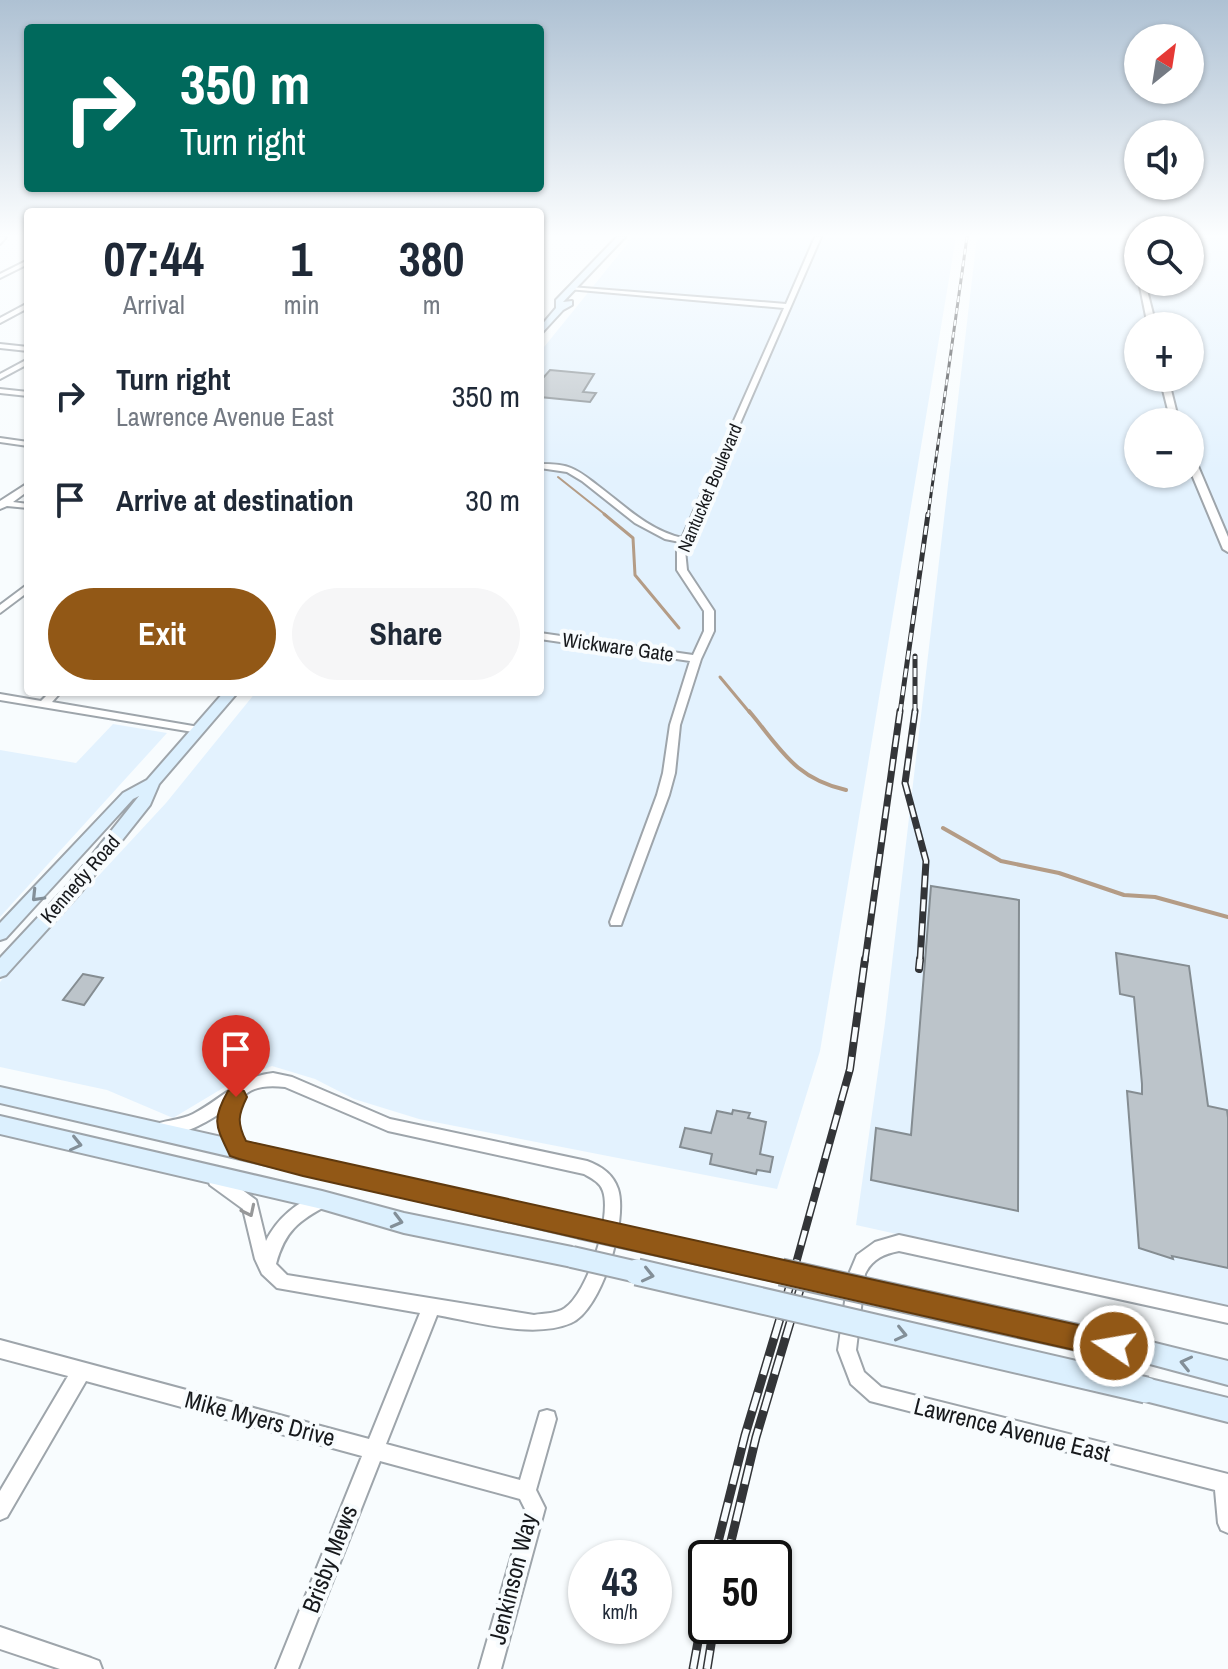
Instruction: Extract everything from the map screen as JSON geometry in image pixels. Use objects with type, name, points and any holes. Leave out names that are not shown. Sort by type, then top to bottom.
[{"type":"main road","name":"Kennedy Road","points":[[0,934],[128,796],[152,783],[228,696]]},
{"type":"main road","name":"Kennedy Road","points":[[0,970],[75,888],[145,802],[152,783]]},
{"type":"main road","points":[[0,1095],[1228,1373]]},
{"type":"main road","points":[[0,1125],[322,1200],[404,1223],[572,1257],[1228,1410]]},
{"type":"street","name":"Nantucket Boulevard","points":[[616,922],[664,791],[675,725],[710,623],[709,611],[680,564],[685,541],[784,315]]},
{"type":"street","points":[[0,346],[24,349]]},
{"type":"street","points":[[0,377],[24,363]]},
{"type":"street","points":[[0,391],[24,394]]},
{"type":"street","points":[[0,440],[24,443]]},
{"type":"street","points":[[544,466],[569,469],[646,529],[669,539],[685,541]]},
{"type":"street","points":[[1202,488],[1228,549]]},
{"type":"street","points":[[2,504],[24,490]]},
{"type":"street","points":[[2,504],[24,506]]},
{"type":"street","points":[[0,610],[24,590]]},
{"type":"street","name":"Wickware Gate","points":[[544,637],[696,659]]},
{"type":"street","points":[[44,704],[52,696]]},
{"type":"street","points":[[0,697],[199,730]]},
{"type":"street","points":[[154,1131],[196,1120],[250,1082],[270,1077],[287,1081],[388,1125],[587,1168],[605,1179],[612,1197],[614,1218],[587,1296],[572,1314],[559,1320],[534,1323],[283,1282],[266,1268],[250,1205],[232,1189],[205,1175]]},
{"type":"street","points":[[239,1149],[228,1127],[227,1113],[250,1082]]},
{"type":"street","points":[[266,1268],[272,1246],[282,1227],[293,1215],[322,1200]]},
{"type":"street","name":"Lawrence Avenue East","points":[[1226,1484],[876,1395],[857,1378],[847,1350],[857,1274],[863,1260],[881,1247],[899,1243],[1228,1315]]},
{"type":"street","points":[[373,1450],[431,1308]]},
{"type":"street","name":"Mike Myers Drive","points":[[0,1349],[373,1450]]},
{"type":"street","points":[[0,1510],[82,1370]]},
{"type":"street","name":"Jenkinson Way","points":[[490,1669],[535,1508],[526,1491],[547,1419]]},
{"type":"street","name":"Jenkinson Way","points":[[373,1450],[526,1491]]},
{"type":"street","name":"Brisby Mews","points":[[287,1669],[373,1450]]},
{"type":"street","points":[[1226,1484],[1228,1523]]},
{"type":"street","points":[[0,1638],[91,1669]]},
{"type":"shaded area","points":[[570,315],[943,315],[820,1051],[777,1189],[419,1119],[354,1099],[315,1079],[272,1066],[238,1079],[173,1118],[107,1090],[0,1067],[0,982],[166,803],[253,696],[544,696],[544,347]]},
{"type":"shaded area","points":[[968,315],[1124,315],[1124,392],[1204,392],[1204,315],[1228,315],[1228,1307],[856,1225],[885,1023]]},
{"type":"shaded area","points":[[113,724],[167,733],[0,917],[0,750],[76,763]]},
{"type":"building","points":[[550,370],[594,374],[583,392],[596,393],[590,402],[544,397],[544,377]]},
{"type":"building","points":[[931,886],[1019,900],[1018,1211],[871,1180],[876,1128],[911,1135]]},
{"type":"building","points":[[1116,953],[1189,966],[1208,1106],[1227,1110],[1228,1268],[1172,1256],[1173,1259],[1139,1248],[1127,1091],[1142,1094],[1142,1084],[1134,997],[1120,994]]},
{"type":"building","points":[[83,974],[103,978],[84,1005],[63,1000]]},
{"type":"building","points":[[733,1110],[750,1113],[748,1118],[766,1122],[760,1154],[773,1157],[770,1172],[757,1170],[756,1174],[710,1164],[712,1154],[680,1147],[685,1128],[711,1133],[717,1111],[732,1114]]},
{"type":"waterway","points":[[558,477],[607,516]]},
{"type":"waterway","points":[[604,514],[633,538],[635,575],[679,628]]},
{"type":"waterway","points":[[720,677],[750,713]]},
{"type":"waterway","points":[[749,711],[780,750],[801,770],[828,785],[846,790]]},
{"type":"waterway","points":[[943,828],[1001,861],[1059,873],[1124,895],[1155,897],[1228,917]]},
{"type":"railway","points":[[928,516],[956,315]]},
{"type":"railway","points":[[900,713],[928,514]]},
{"type":"railway","points":[[915,656],[915,711]]},
{"type":"railway","points":[[865,961],[900,711]]},
{"type":"railway","points":[[915,711],[905,783],[926,861],[920,961]]},
{"type":"railway","points":[[793,1274],[850,1069],[865,959]]},
{"type":"railway","points":[[919,969],[920,959]]},
{"type":"railway","points":[[719,1540],[745,1435],[794,1272]]},
{"type":"railway","points":[[731,1540],[756,1437],[801,1286]]},
{"type":"railway","points":[[693,1669],[698,1644]]},
{"type":"railway","points":[[707,1669],[711,1644]]},
{"type":"route","points":[[236,1097],[227,1113],[228,1127],[239,1149],[303,1166],[1114,1346]]}]
